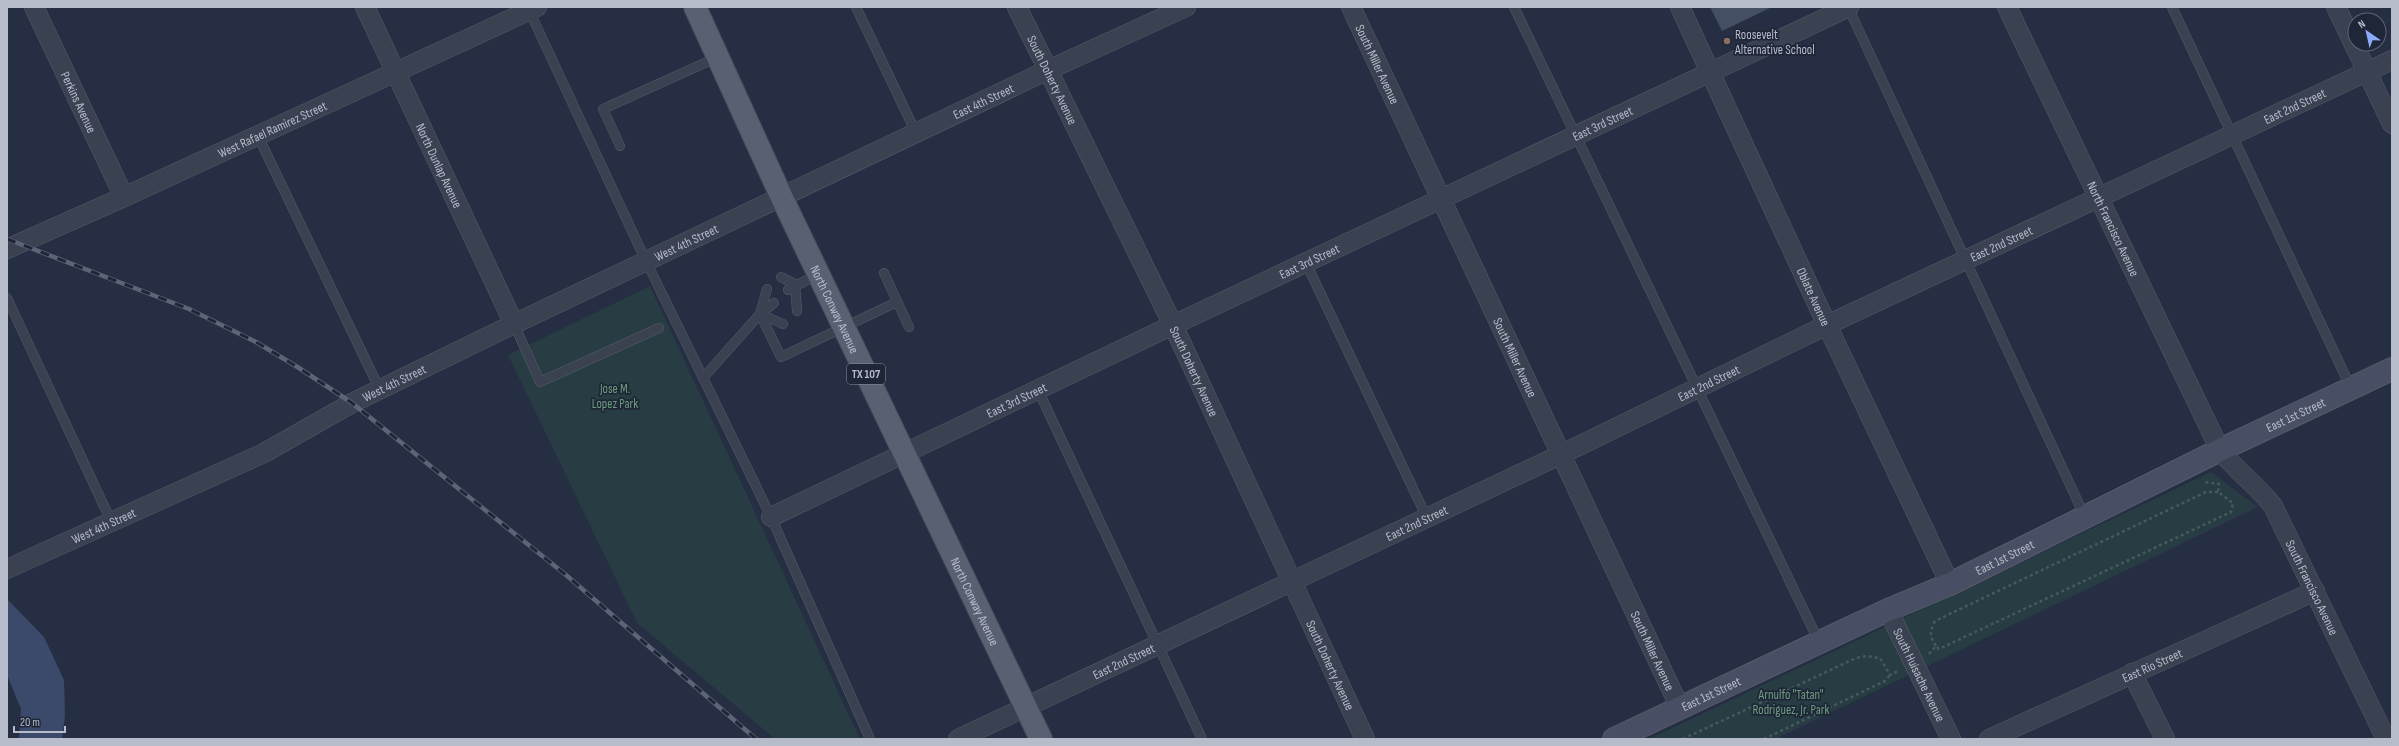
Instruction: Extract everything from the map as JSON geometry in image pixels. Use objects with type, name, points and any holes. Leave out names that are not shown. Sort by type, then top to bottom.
[{"type":"main road","name":"North Conway Avenue","points":[[694,7],[818,274],[1041,739]]},
{"type":"street","name":"Perkins Avenue","points":[[34,7],[124,197]]},
{"type":"street","name":"North Dunlap Avenue","points":[[365,7],[397,72],[514,324]]},
{"type":"street","name":"South Doherty Avenue","points":[[1017,7],[1046,71],[1173,325],[1365,739]]},
{"type":"street","name":"East 4th Street","points":[[782,198],[1046,71],[1186,7]]},
{"type":"street","name":"South Miller Avenue","points":[[1351,7],[1680,708]]},
{"type":"street","name":"Oblate Avenue","points":[[1680,7],[1712,72],[1827,325],[1950,584]]},
{"type":"street","name":"East 3rd Street","points":[[771,518],[1173,325],[1849,7]]},
{"type":"street","name":"North Francisco Avenue","points":[[2007,7],[2220,450]]},
{"type":"street","points":[[2336,7],[2392,124]]},
{"type":"street","name":"West Rafael Ramirez Street","points":[[7,249],[258,136],[531,8]]},
{"type":"street","name":"East 2nd Street","points":[[958,739],[1427,518],[1827,325],[2392,60]]},
{"type":"street","name":"West 4th Street","points":[[7,569],[264,453],[380,390],[514,324],[782,198]]},
{"type":"street","name":"East 1st Street","points":[[1614,739],[1888,610],[1950,584],[2220,450],[2392,369]]},
{"type":"street","name":"South Francisco Avenue","points":[[2220,450],[2233,466],[2258,487],[2273,506],[2386,739]]},
{"type":"street","name":"East Rio Street","points":[[1989,739],[2315,590]]},
{"type":"street","name":"South Huisache Avenue","points":[[1888,610],[1951,739]]},
{"type":"street","points":[[2132,673],[2165,739]]},
{"type":"lane","points":[[856,7],[916,133]]},
{"type":"lane","points":[[1514,7],[1820,642]]},
{"type":"lane","points":[[1849,7],[2086,517]]},
{"type":"lane","points":[[2172,7],[2351,388]]},
{"type":"lane","points":[[531,8],[646,262],[771,518],[870,739]]},
{"type":"lane","points":[[620,146],[603,109],[718,58]]},
{"type":"lane","points":[[258,136],[380,390]]},
{"type":"lane","points":[[1306,263],[1427,518]]},
{"type":"lane","points":[[884,273],[909,327]]},
{"type":"lane","points":[[792,287],[818,274]]},
{"type":"lane","points":[[781,277],[792,287],[797,312]]},
{"type":"lane","points":[[767,289],[760,314],[781,357],[897,302]]},
{"type":"lane","points":[[7,298],[112,521]]},
{"type":"lane","points":[[703,378],[760,314],[774,303]]},
{"type":"lane","points":[[760,314],[783,324]]},
{"type":"lane","points":[[514,324],[540,382],[659,328]]},
{"type":"lane","points":[[1038,390],[1202,739]]},
{"type":"path","points":[[2204,482],[2219,484],[2218,492]]},
{"type":"path","points":[[2206,492],[2218,492],[2233,504],[2231,512],[2006,619],[1939,649],[1936,646],[1931,638],[1931,630],[1935,620],[2206,492]]},
{"type":"path","points":[[1764,739],[1885,681],[1890,674],[1925,658],[1936,646]]},
{"type":"path","points":[[1683,739],[1856,658],[1866,656],[1880,658],[1890,674]]},
{"type":"green space","name":"Jose M. Lopez Park","points":[[650,286],[860,739],[775,739],[637,623],[508,355]]},
{"type":"green space","name":"Arnulfo \"Tatan\" Rodriguez, Jr. Park","points":[[2211,472],[2258,507],[1776,739],[1649,739]]},
{"type":"water","points":[[7,599],[44,637],[64,680],[65,716],[62,739],[19,739],[21,709],[7,675]]},
{"type":"building","points":[[1710,7],[1772,7],[1722,31]]},
{"type":"railway","points":[[7,239],[189,309],[256,342],[352,403],[566,575],[756,739]]},
{"type":"place","name":"Roosevelt Alternative School","points":[[1727,41]]}]
